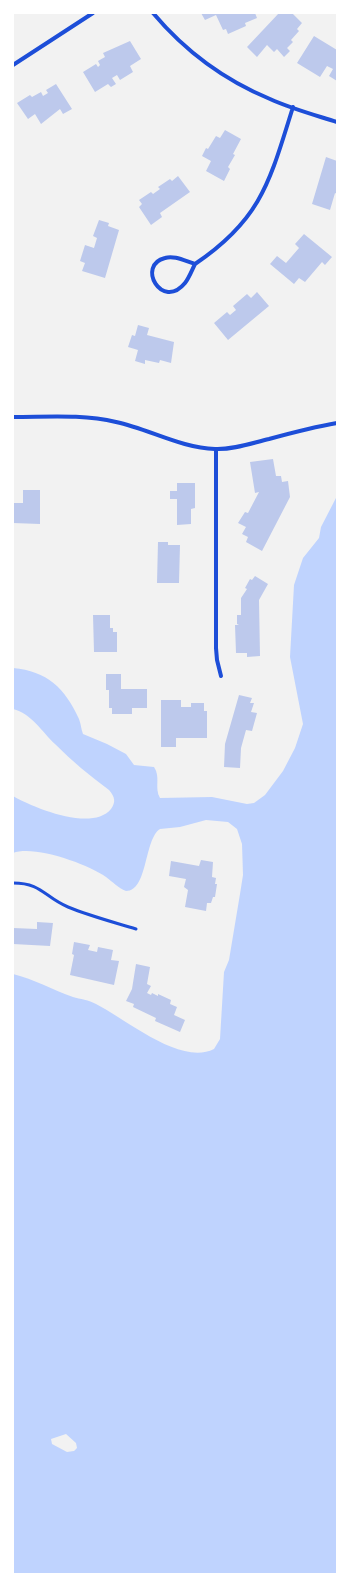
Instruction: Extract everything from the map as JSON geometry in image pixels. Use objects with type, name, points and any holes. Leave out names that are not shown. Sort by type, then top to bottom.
[{"type":"street","points":[[13,65],[93,13]]},
{"type":"street","points":[[153,13],[177,40],[207,64],[252,91],[337,122]]},
{"type":"street","points":[[194,264],[176,257],[161,259],[154,267],[152,279],[154,284],[158,288],[167,292],[179,288],[187,280],[194,264],[225,242],[252,211],[274,170],[293,107]]},
{"type":"street","points":[[13,417],[65,416],[98,419],[134,427],[192,446],[216,449],[232,448],[296,431],[337,423]]},
{"type":"street","points":[[216,449],[216,660],[221,676]]},
{"type":"lane","points":[[13,883],[35,886],[54,901],[93,917],[136,930]]},
{"type":"water","points":[[337,496],[337,1574],[13,1574],[13,974],[93,1003],[170,1046],[185,1051],[200,1053],[214,1049],[220,1039],[224,972],[229,960],[243,875],[242,844],[237,829],[228,822],[206,820],[180,827],[160,829],[151,843],[138,883],[133,889],[126,891],[97,872],[61,857],[23,851],[13,853],[13,796],[48,811],[63,816],[77,818],[102,816],[111,809],[114,804],[114,797],[109,790],[68,756],[31,719],[25,714],[13,709],[13,668],[36,673],[54,683],[68,698],[74,708],[83,734],[126,754],[134,765],[154,767],[157,775],[158,794],[160,798],[212,797],[247,804],[254,803],[265,795],[283,771],[295,748],[303,724],[290,657],[294,585],[303,558],[319,538],[321,527]],"holes":[[[66,1434],[76,1443],[77,1448],[74,1451],[67,1452],[52,1444],[51,1439]]]},
{"type":"building","points":[[201,13],[255,13],[257,18],[245,23],[246,26],[228,34],[226,29],[223,30],[216,15],[205,20]]},
{"type":"building","points":[[279,13],[292,13],[302,23],[297,29],[299,31],[291,40],[293,42],[287,48],[290,51],[284,57],[277,49],[274,52],[267,45],[257,57],[247,47]]},
{"type":"building","points":[[314,36],[337,50],[337,81],[329,76],[333,69],[327,66],[320,77],[297,63]]},
{"type":"building","points":[[130,41],[141,59],[130,66],[133,72],[120,80],[117,75],[112,78],[116,84],[111,87],[108,84],[95,92],[83,72],[96,64],[98,67],[100,65],[98,61],[105,57],[103,53]]},
{"type":"building","points":[[56,84],[72,109],[63,114],[60,109],[41,124],[35,114],[28,119],[17,103],[30,95],[32,97],[41,92],[43,96],[48,93],[46,90]]},
{"type":"building","points":[[225,130],[241,139],[233,154],[235,155],[228,167],[230,169],[224,181],[206,171],[211,161],[202,156],[206,148],[208,149],[216,136],[220,138]]},
{"type":"building","points":[[326,157],[337,161],[337,194],[335,193],[330,210],[312,204]]},
{"type":"building","points":[[178,176],[190,192],[160,213],[162,217],[151,225],[139,207],[142,204],[139,200],[151,192],[153,194],[160,189],[158,187],[170,179],[172,181]]},
{"type":"building","points":[[99,220],[109,223],[108,226],[119,230],[105,278],[82,271],[85,263],[80,261],[85,245],[94,248],[97,238],[93,236]]},
{"type":"building","points":[[304,234],[332,257],[325,265],[322,262],[305,282],[299,278],[294,284],[270,264],[277,256],[286,263],[299,248],[295,244]]},
{"type":"building","points":[[257,292],[269,306],[228,340],[214,323],[227,312],[230,315],[236,310],[233,306],[247,294],[251,298]]},
{"type":"building","points":[[138,325],[149,328],[147,335],[174,342],[171,363],[160,360],[159,363],[145,360],[145,364],[135,361],[138,350],[128,347],[132,335],[135,336]]},
{"type":"building","points":[[273,459],[276,476],[281,476],[282,482],[288,481],[290,497],[262,551],[246,542],[248,537],[242,534],[246,527],[238,523],[245,512],[248,513],[259,492],[255,493],[250,462]]},
{"type":"building","points":[[177,483],[195,483],[195,508],[191,509],[191,524],[177,525],[177,499],[170,499],[170,491],[177,491]]},
{"type":"building","points":[[23,490],[40,490],[40,524],[13,523],[13,503],[23,503]]},
{"type":"building","points":[[158,542],[168,542],[168,545],[180,545],[179,583],[157,583]]},
{"type":"building","points":[[255,576],[268,584],[259,600],[260,656],[247,657],[247,653],[236,653],[235,625],[239,625],[237,624],[237,615],[241,615],[241,598],[247,589],[245,588],[250,579],[252,580]]},
{"type":"building","points":[[93,615],[110,615],[110,628],[113,628],[113,632],[117,632],[117,652],[94,652]]},
{"type":"building","points":[[106,674],[121,674],[121,689],[147,689],[147,708],[132,708],[132,714],[112,714],[112,708],[109,708],[109,690],[106,690]]},
{"type":"building","points":[[239,695],[252,698],[250,703],[254,703],[251,712],[257,713],[252,731],[246,730],[241,748],[240,768],[224,767],[225,744]]},
{"type":"building","points":[[161,700],[181,700],[181,707],[191,707],[191,703],[204,703],[204,711],[207,711],[207,738],[176,738],[176,747],[161,747]]},
{"type":"building","points":[[201,860],[213,862],[212,877],[216,878],[215,884],[217,884],[215,897],[213,897],[211,903],[207,903],[206,911],[185,907],[188,890],[184,887],[186,879],[169,876],[171,861],[199,866]]},
{"type":"building","points":[[37,922],[53,923],[50,946],[13,944],[13,928],[37,929]]},
{"type":"building","points":[[74,942],[90,945],[88,950],[97,952],[98,947],[113,950],[111,960],[119,961],[114,985],[70,975],[74,955],[72,954]]},
{"type":"building","points":[[136,964],[150,967],[147,984],[151,986],[147,993],[151,995],[152,993],[158,996],[158,994],[171,1000],[170,1004],[177,1007],[174,1015],[185,1020],[180,1032],[155,1021],[156,1018],[133,1007],[134,1004],[126,1001],[132,989]]}]
